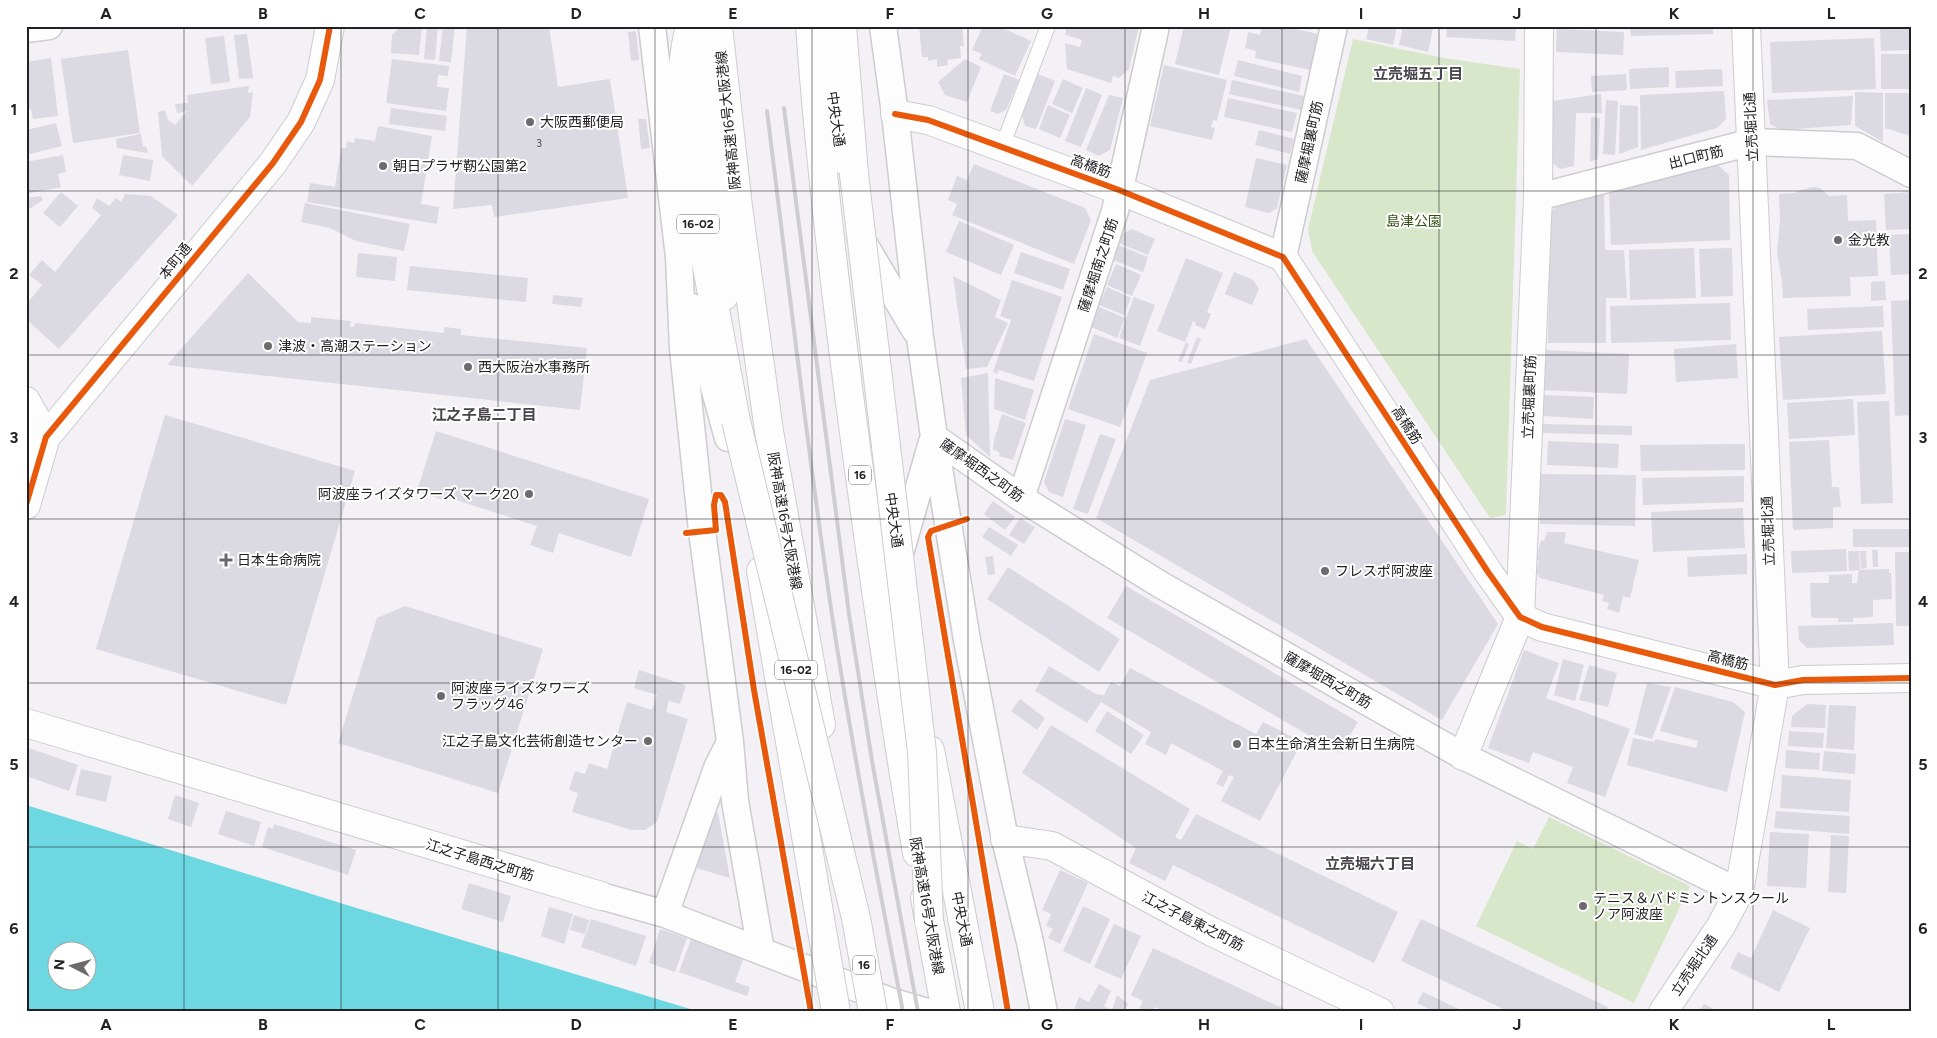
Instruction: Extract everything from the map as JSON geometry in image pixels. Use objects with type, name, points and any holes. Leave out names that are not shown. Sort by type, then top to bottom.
[{"type":"main road","name":"本町通","points":[[26,505],[36,436],[273,163],[301,122],[320,80],[330,26]]},
{"type":"main road","points":[[691,26],[754,530],[793,770],[836,1012]]},
{"type":"main road","name":"16-02","points":[[691,26],[682,74],[680,105],[686,166],[736,421],[856,918]]},
{"type":"main road","name":"阪神高速16号大阪港線","points":[[718,26],[738,207],[769,431],[873,1012]]},
{"type":"main road","name":"阪神高速16号大阪港線","points":[[810,26],[823,179],[850,402],[898,737],[946,1012]]},
{"type":"main road","name":"中央大通","points":[[823,26],[849,219],[899,557],[930,748],[979,1004]]},
{"type":"main road","name":"16","points":[[842,26],[864,270],[922,752],[929,922]]},
{"type":"main road","name":"立売堀裏町筋","points":[[1463,756],[1520,618],[1538,197],[1539,26]]},
{"type":"main road","name":"立売堀北通","points":[[1663,1012],[1720,926],[1739,892],[1775,685],[1746,26]]},
{"type":"main road","name":"高橋筋","points":[[895,114],[928,120],[1119,190],[1284,257],[1488,572],[1520,618],[1542,627],[1775,685],[1803,680],[1911,678]]},
{"type":"main road","points":[[26,401],[36,436]]},
{"type":"main road","name":"江之子島西之町筋","points":[[26,723],[601,896]]},
{"type":"main road","name":"江之子島東之町筋","points":[[1005,839],[1052,846],[1212,932],[1380,1012]]},
{"type":"street","points":[[26,29],[49,26]]},
{"type":"street","points":[[652,26],[680,257],[683,350],[711,607],[730,742],[735,801],[762,951]]},
{"type":"street","points":[[883,26],[920,336],[934,437],[967,640],[1005,839],[1030,942],[1044,1012]]},
{"type":"street","name":"薩摩堀南之町筋","points":[[1021,498],[1115,211],[1156,26]]},
{"type":"street","name":"薩摩堀裏町筋","points":[[1284,257],[1334,26]]},
{"type":"street","name":"出口町筋","points":[[1538,197],[1752,142],[1857,146],[1911,174]]},
{"type":"street","points":[[849,219],[920,336]]},
{"type":"street","points":[[680,257],[702,345],[754,530]]},
{"type":"street","points":[[899,557],[934,437]]},
{"type":"street","name":"薩摩堀西之町筋","points":[[934,437],[1021,498],[1161,585],[1463,756],[1739,892]]},
{"type":"street","points":[[665,914],[717,768],[730,742]]},
{"type":"street","name":"江之子島西之町筋","points":[[601,896],[665,914],[890,1001],[928,1012]]},
{"type":"lane","points":[[1002,147],[1048,26]]},
{"type":"green space","name":"島津公園","points":[[1353,39],[1444,58],[1520,69],[1506,515],[1490,518],[1312,251],[1308,229]]},
{"type":"green space","name":"テニス＆バドミントンスクール ノア阿波座","points":[[1549,817],[1690,886],[1634,1003],[1476,926],[1517,841],[1533,849]]},
{"type":"water","points":[[26,805],[350,906],[700,1012],[26,1012]]},
{"type":"building","points":[[401,26],[422,26],[419,55],[391,53],[392,35]]},
{"type":"building","points":[[427,26],[438,26],[435,60],[424,59]]},
{"type":"building","points":[[443,26],[455,26],[451,62],[439,61]]},
{"type":"building","points":[[467,26],[549,26],[558,87],[610,79],[628,198],[494,217],[492,205],[453,209]]},
{"type":"building","points":[[919,26],[962,26],[964,46],[960,46],[961,58],[947,60],[948,65],[937,67],[937,59],[928,61],[928,57],[922,57]]},
{"type":"building","points":[[983,26],[999,26],[1031,41],[1015,76],[979,59],[982,54],[972,50]]},
{"type":"building","points":[[1067,26],[1139,26],[1129,69],[1119,78],[1113,76],[1111,83],[1067,69],[1065,43],[1080,47],[1082,40],[1065,35]]},
{"type":"building","points":[[1184,26],[1231,26],[1219,75],[1175,64]]},
{"type":"building","points":[[1262,26],[1283,26],[1318,34],[1310,70],[1255,58],[1256,51],[1245,48],[1248,32],[1260,35]]},
{"type":"building","points":[[1369,26],[1397,26],[1393,45],[1366,39]]},
{"type":"building","points":[[1403,26],[1433,28],[1428,52],[1399,45]]},
{"type":"building","points":[[1447,26],[1516,26],[1515,41],[1446,37]]},
{"type":"building","points":[[1630,26],[1713,26],[1713,34],[1631,36]]},
{"type":"building","points":[[1880,26],[1911,26],[1911,50],[1881,51]]},
{"type":"building","points":[[1557,29],[1624,32],[1623,55],[1556,52]]},
{"type":"building","points":[[636,31],[639,60],[631,61],[628,32]]},
{"type":"building","points":[[247,34],[253,78],[239,79],[234,35]]},
{"type":"building","points":[[224,36],[230,82],[211,84],[205,38]]},
{"type":"building","points":[[1874,38],[1876,89],[1772,93],[1770,42]]},
{"type":"building","points":[[128,50],[140,133],[73,143],[61,59]]},
{"type":"building","points":[[1881,54],[1911,54],[1911,89],[1881,89]]},
{"type":"building","points":[[51,58],[58,116],[33,119],[31,109],[26,110],[26,62]]},
{"type":"building","points":[[392,59],[449,66],[448,76],[438,75],[437,87],[449,88],[446,111],[386,103]]},
{"type":"building","points":[[965,59],[981,67],[967,102],[945,95],[938,82]]},
{"type":"building","points":[[1238,60],[1302,76],[1299,92],[1234,76]]},
{"type":"building","points":[[1164,65],[1227,80],[1217,121],[1213,120],[1211,127],[1215,128],[1212,140],[1150,126]]},
{"type":"building","points":[[1669,67],[1669,87],[1630,89],[1629,69]]},
{"type":"building","points":[[1722,69],[1723,86],[1676,88],[1675,71]]},
{"type":"building","points":[[1004,74],[1019,80],[1006,110],[998,114],[990,111]]},
{"type":"building","points":[[1038,74],[1055,81],[1036,129],[1025,126],[1022,115]]},
{"type":"building","points":[[1626,74],[1627,90],[1592,92],[1591,76]]},
{"type":"building","points":[[1063,79],[1083,88],[1072,113],[1052,104]]},
{"type":"building","points":[[1232,80],[1304,96],[1301,110],[1229,94]]},
{"type":"building","points":[[249,86],[248,93],[253,92],[250,117],[192,186],[162,156],[158,112],[165,110],[168,120],[175,125],[187,111],[177,113],[175,104],[188,103],[187,95]]},
{"type":"building","points":[[1086,88],[1102,95],[1081,147],[1065,141]]},
{"type":"building","points":[[1724,91],[1726,119],[1717,128],[1641,150],[1640,95]]},
{"type":"building","points":[[1855,92],[1883,93],[1883,142],[1855,126]]},
{"type":"building","points":[[1885,93],[1911,93],[1910,136],[1885,128]]},
{"type":"building","points":[[1601,94],[1602,113],[1576,113],[1574,166],[1560,169],[1548,160],[1553,101]]},
{"type":"building","points":[[1109,95],[1123,98],[1110,150],[1099,156],[1086,150]]},
{"type":"building","points":[[1853,96],[1851,125],[1781,130],[1770,124],[1767,100]]},
{"type":"building","points":[[1228,98],[1297,113],[1292,132],[1224,117]]},
{"type":"building","points":[[1606,100],[1618,101],[1615,155],[1603,154]]},
{"type":"building","points":[[1048,105],[1070,115],[1060,138],[1039,129]]},
{"type":"building","points":[[1620,105],[1638,106],[1638,147],[1619,154]]},
{"type":"building","points":[[391,108],[447,116],[445,131],[389,124]]},
{"type":"building","points":[[1591,117],[1600,118],[1598,159],[1590,162]]},
{"type":"building","points":[[638,119],[646,119],[650,148],[641,149]]},
{"type":"building","points":[[56,123],[62,146],[26,155],[26,130]]},
{"type":"building","name":"朝日プラザ靭公園第2","points":[[378,126],[432,136],[421,204],[439,207],[437,224],[307,202],[310,183],[335,187],[341,148],[346,148],[347,141],[354,143],[355,138],[375,141]]},
{"type":"building","points":[[1259,130],[1294,139],[1290,154],[1255,145]]},
{"type":"building","points":[[141,134],[143,147],[146,146],[148,153],[117,148],[116,139]]},
{"type":"building","points":[[63,155],[66,172],[58,174],[61,187],[26,194],[26,162]]},
{"type":"building","points":[[123,155],[153,160],[150,181],[119,175]]},
{"type":"building","points":[[1256,158],[1287,165],[1277,208],[1269,213],[1245,207]]},
{"type":"building","points":[[974,164],[1085,208],[1091,220],[1074,264],[952,215],[957,204],[948,200],[957,176],[967,180]]},
{"type":"building","points":[[1718,165],[1729,175],[1730,240],[1611,245],[1609,192]]},
{"type":"building","points":[[1813,187],[1820,188],[1829,196],[1847,195],[1848,221],[1876,220],[1878,276],[1850,277],[1851,296],[1783,298],[1777,252],[1780,220],[1779,194],[1795,193]]},
{"type":"building","points":[[61,192],[78,206],[60,227],[43,213]]},
{"type":"building","points":[[1911,192],[1911,210],[1909,210],[1911,229],[1886,230],[1884,194]]},
{"type":"building","points":[[125,194],[151,196],[178,215],[59,349],[26,319],[26,305],[42,285],[29,275],[42,260],[55,272],[101,215],[92,208],[97,198],[109,206],[116,198],[121,202]]},
{"type":"building","points":[[1604,194],[1605,250],[1624,250],[1627,298],[1606,298],[1606,343],[1548,343],[1550,213],[1558,205]]},
{"type":"building","points":[[41,196],[43,200],[26,211],[26,198]]},
{"type":"building","points":[[305,203],[410,224],[404,251],[356,241],[330,228],[301,222]]},
{"type":"building","points":[[959,221],[1014,245],[1001,275],[946,252]]},
{"type":"building","points":[[1132,229],[1155,239],[1148,255],[1119,243],[1122,234]]},
{"type":"building","points":[[1911,234],[1911,274],[1891,275],[1889,235]]},
{"type":"building","points":[[1118,245],[1148,257],[1143,272],[1113,260]]},
{"type":"building","points":[[1694,248],[1696,298],[1630,300],[1629,250]]},
{"type":"building","points":[[1732,248],[1733,296],[1701,297],[1699,249]]},
{"type":"building","points":[[1021,252],[1070,269],[1063,290],[1014,273]]},
{"type":"building","points":[[358,253],[397,257],[395,281],[356,277]]},
{"type":"building","points":[[1186,258],[1223,273],[1207,312],[1211,314],[1205,329],[1195,325],[1196,323],[1193,321],[1185,342],[1157,331]]},
{"type":"building","points":[[1116,264],[1141,275],[1132,296],[1107,285]]},
{"type":"building","points":[[410,266],[528,278],[526,302],[407,290]]},
{"type":"building","points":[[1234,272],[1253,280],[1259,289],[1252,305],[1225,294]]},
{"type":"building","points":[[248,273],[298,322],[311,323],[311,317],[351,321],[350,327],[354,327],[355,323],[444,333],[444,327],[461,329],[461,335],[587,348],[580,410],[167,365]]},
{"type":"building","points":[[953,276],[1001,300],[995,317],[1008,323],[987,367],[966,369]]},
{"type":"building","points":[[1012,280],[1062,297],[1034,381],[999,370],[997,374],[993,372],[1011,320],[1000,316]]},
{"type":"building","points":[[1885,281],[1886,300],[1871,301],[1871,282]]},
{"type":"building","points":[[1107,287],[1131,298],[1124,315],[1099,305]]},
{"type":"building","points":[[553,295],[583,298],[581,307],[552,304]]},
{"type":"building","points":[[1134,297],[1155,305],[1140,346],[1119,338]]},
{"type":"building","points":[[1911,300],[1911,415],[1895,416],[1891,301]]},
{"type":"building","points":[[1730,303],[1731,340],[1611,343],[1610,306]]},
{"type":"building","points":[[1883,306],[1884,327],[1808,330],[1807,309]]},
{"type":"building","points":[[1099,307],[1125,318],[1117,338],[1091,327]]},
{"type":"building","points":[[1882,331],[1886,394],[1783,400],[1779,337]]},
{"type":"building","points":[[1094,334],[1147,353],[1120,427],[1068,409]]},
{"type":"building","points":[[1197,337],[1201,339],[1191,364],[1187,363]]},
{"type":"building","name":"フレスポ阿波座","points":[[1306,339],[1498,624],[1442,720],[1096,518],[1150,380]]},
{"type":"building","points":[[1186,342],[1189,344],[1182,362],[1178,361]]},
{"type":"building","points":[[1736,344],[1738,378],[1676,382],[1674,349]]},
{"type":"building","points":[[1544,350],[1629,354],[1627,394],[1542,390]]},
{"type":"building","points":[[988,373],[990,457],[966,435],[961,378]]},
{"type":"building","points":[[995,378],[1034,390],[1025,420],[994,409]]},
{"type":"building","points":[[1544,395],[1594,397],[1593,419],[1543,416]]},
{"type":"building","points":[[1853,399],[1855,435],[1789,439],[1787,403]]},
{"type":"building","points":[[1889,401],[1893,503],[1861,504],[1857,402]]},
{"type":"building","points":[[1002,414],[1026,423],[1013,460],[999,456],[1000,453],[993,449]]},
{"type":"building","name":"日本生命病院","points":[[165,415],[355,471],[286,705],[96,649]]},
{"type":"building","points":[[1065,419],[1086,425],[1063,497],[1049,492],[1044,482]]},
{"type":"building","points":[[1543,424],[1632,426],[1632,435],[1543,433]]},
{"type":"building","name":"阿波座ライズタワーズ マーク20","points":[[436,431],[649,499],[631,557],[559,533],[553,553],[530,545],[537,526],[447,497],[446,501],[417,491]]},
{"type":"building","points":[[1100,434],[1116,439],[1088,514],[1073,509]]},
{"type":"building","points":[[1829,440],[1832,487],[1839,487],[1841,507],[1833,507],[1833,528],[1793,530],[1789,442]]},
{"type":"building","points":[[1548,441],[1619,444],[1618,468],[1547,465]]},
{"type":"building","points":[[1745,444],[1745,470],[1641,471],[1640,445]]},
{"type":"building","points":[[1540,474],[1636,475],[1635,526],[1540,524]]},
{"type":"building","points":[[1744,476],[1744,502],[1643,505],[1642,478]]},
{"type":"building","points":[[993,501],[1015,517],[1005,530],[984,514]]},
{"type":"building","points":[[1743,508],[1745,548],[1653,552],[1651,512]]},
{"type":"building","points":[[1020,518],[1035,527],[1024,544],[1009,535]]},
{"type":"building","points":[[989,527],[1018,545],[1011,556],[982,537]]},
{"type":"building","points":[[1853,529],[1911,529],[1911,547],[1853,547]]},
{"type":"building","points":[[1547,532],[1566,532],[1564,543],[1639,560],[1630,598],[1623,596],[1619,613],[1607,609],[1609,603],[1602,601],[1604,595],[1540,578],[1536,573],[1539,560],[1536,560],[1541,540],[1544,541]]},
{"type":"building","points":[[1846,549],[1847,571],[1792,573],[1791,551]]},
{"type":"building","points":[[1872,550],[1878,550],[1878,567],[1873,567]]},
{"type":"building","points":[[1848,551],[1859,551],[1860,570],[1849,571]]},
{"type":"building","points":[[1860,551],[1866,551],[1867,568],[1861,569]]},
{"type":"building","points":[[1895,552],[1911,552],[1911,626],[1896,626]]},
{"type":"building","points":[[1747,554],[1747,574],[1688,577],[1687,557]]},
{"type":"building","points":[[993,556],[995,574],[988,575],[985,557]]},
{"type":"building","points":[[1008,567],[1120,639],[1099,672],[987,599]]},
{"type":"building","points":[[1889,569],[1889,573],[1891,573],[1892,599],[1873,600],[1873,617],[1853,618],[1853,622],[1838,622],[1838,618],[1813,618],[1811,616],[1810,583],[1829,583],[1829,575],[1852,574],[1852,583],[1857,583],[1859,570]]},
{"type":"building","points":[[1126,586],[1358,722],[1339,753],[1107,618]]},
{"type":"building","name":"阿波座ライズタワーズ フラッグ46","points":[[405,606],[543,649],[498,793],[338,743],[377,618]]},
{"type":"building","points":[[1893,623],[1894,645],[1807,648],[1799,640],[1798,626]]},
{"type":"building","points":[[1524,650],[1559,663],[1546,698],[1630,729],[1605,797],[1567,783],[1573,767],[1533,752],[1529,763],[1488,748]]},
{"type":"building","points":[[1563,659],[1584,665],[1575,701],[1554,695]]},
{"type":"building","points":[[1589,665],[1617,673],[1608,707],[1579,700]]},
{"type":"building","name":"日本生命済生会新日生病院","points":[[1049,666],[1096,694],[1104,695],[1111,682],[1120,686],[1130,668],[1256,734],[1263,722],[1302,742],[1260,821],[1221,801],[1234,777],[1229,775],[1223,787],[1216,784],[1223,771],[1171,743],[1166,755],[1145,744],[1151,732],[1101,702],[1087,723],[1035,691]]},
{"type":"building","name":"江之子島文化芸術創造センター","points":[[639,670],[686,685],[680,704],[669,701],[666,712],[688,719],[657,822],[645,830],[632,830],[572,812],[578,793],[569,790],[575,771],[585,774],[589,763],[607,769],[627,702],[652,710],[657,695],[634,688]]},
{"type":"building","points":[[1647,683],[1671,687],[1652,739],[1634,734]]},
{"type":"building","points":[[1675,687],[1733,702],[1745,712],[1727,792],[1627,765],[1633,738],[1654,742],[1655,739],[1696,748],[1698,741],[1660,731]]},
{"type":"building","points":[[1020,699],[1045,718],[1037,730],[1011,711]]},
{"type":"building","points":[[1807,704],[1826,705],[1825,728],[1791,727],[1792,716]]},
{"type":"building","points":[[1829,705],[1856,706],[1854,750],[1826,748]]},
{"type":"building","points":[[1107,711],[1144,735],[1131,754],[1095,731]]},
{"type":"building","points":[[1051,725],[1190,809],[1175,837],[1181,840],[1196,814],[1398,912],[1374,963],[1173,865],[1165,881],[1129,863],[1136,848],[1022,773]]},
{"type":"building","points":[[1789,731],[1824,733],[1823,748],[1788,746]]},
{"type":"building","points":[[26,747],[78,765],[69,791],[26,776]]},
{"type":"building","points":[[1786,750],[1820,753],[1819,770],[1785,768]]},
{"type":"building","points":[[1824,751],[1856,754],[1855,774],[1822,771]]},
{"type":"building","points":[[81,769],[112,776],[106,802],[75,795]]},
{"type":"building","points":[[1782,775],[1851,780],[1849,812],[1780,808]]},
{"type":"building","points":[[175,795],[199,803],[191,827],[168,819]]},
{"type":"building","points":[[226,811],[261,822],[254,846],[218,834]]},
{"type":"building","points":[[1776,811],[1850,816],[1849,834],[1774,828]]},
{"type":"building","points":[[712,812],[718,813],[730,878],[693,867]]},
{"type":"building","points":[[274,824],[356,850],[348,875],[262,847],[268,827],[273,829]]},
{"type":"building","points":[[1770,832],[1809,834],[1806,888],[1767,886]]},
{"type":"building","points":[[1831,835],[1849,836],[1846,893],[1828,892]]},
{"type":"building","points":[[1060,870],[1088,883],[1060,944],[1048,938],[1053,929],[1046,926],[1051,914],[1042,910]]},
{"type":"building","points":[[469,883],[511,896],[503,922],[461,909]]},
{"type":"building","points":[[1083,906],[1110,919],[1090,964],[1063,951]]},
{"type":"building","points":[[549,907],[573,914],[564,944],[541,936]]},
{"type":"building","points":[[1773,910],[1810,928],[1779,992],[1730,968],[1738,952],[1751,958]]},
{"type":"building","points":[[574,915],[589,920],[585,934],[570,930]]},
{"type":"building","points":[[591,919],[646,936],[636,966],[581,947]]},
{"type":"building","points":[[1421,919],[1608,1007],[1605,1012],[1510,1012],[1401,961]]},
{"type":"building","points":[[1114,924],[1141,936],[1121,979],[1094,967]]},
{"type":"building","points":[[660,929],[687,938],[675,972],[649,963]]},
{"type":"building","points":[[691,939],[744,957],[735,982],[750,987],[747,996],[679,972]]},
{"type":"building","points":[[1153,948],[1291,1012],[1165,1012],[1155,1007],[1153,1012],[1138,1012],[1143,1001],[1131,995]]},
{"type":"building","points":[[1099,984],[1111,991],[1104,1006],[1112,1010],[1117,995],[1128,1004],[1124,1012],[1073,1012],[1079,997],[1089,1002]]},
{"type":"building","points":[[1423,992],[1459,1009],[1458,1012],[1436,1012],[1417,1003]]},
{"type":"building","points":[[1704,1004],[1719,1012],[1699,1012]]},
{"type":"railway","points":[[784,108],[849,614],[872,761],[918,1012]]},
{"type":"railway","points":[[767,111],[806,426],[832,615],[857,764],[903,1012]]},
{"type":"cycle path","points":[[26,505],[46,437],[273,163],[301,122],[320,80],[330,26]]},
{"type":"cycle path","points":[[895,114],[928,120],[1119,190],[1283,257],[1488,572],[1520,617],[1542,627],[1775,685],[1803,680],[1911,678]]},
{"type":"cycle path","points":[[686,533],[716,530],[714,505],[716,495],[721,495],[725,502],[754,690],[811,1012]]},
{"type":"cycle path","points":[[967,519],[931,531],[928,537],[1008,1012]]},
{"type":"place","name":"大阪西郵便局","points":[[530,122]]},
{"type":"place","name":"朝日プラザ靭公園第2","points":[[383,166]]},
{"type":"place","name":"金光教","points":[[1838,240]]},
{"type":"place","name":"津波・高潮ステーション","points":[[268,346]]},
{"type":"place","name":"西大阪治水事務所","points":[[468,367]]},
{"type":"place","name":"阿波座ライズタワーズ マーク20","points":[[529,494]]},
{"type":"place","name":"日本生命病院","points":[[226,560]]},
{"type":"place","name":"フレスポ阿波座","points":[[1325,571]]},
{"type":"place","name":"阿波座ライズタワーズ フラッグ46","points":[[441,696]]},
{"type":"place","name":"江之子島文化芸術創造センター","points":[[648,741]]},
{"type":"place","name":"日本生命済生会新日生病院","points":[[1237,744]]},
{"type":"place","name":"テニス＆バドミントンスクール ノア阿波座","points":[[1583,906]]},
{"type":"district","name":"立売堀五丁目","points":[[1418,74]]},
{"type":"district","name":"江之子島二丁目","points":[[484,415]]},
{"type":"district","name":"立売堀六丁目","points":[[1370,864]]}]
